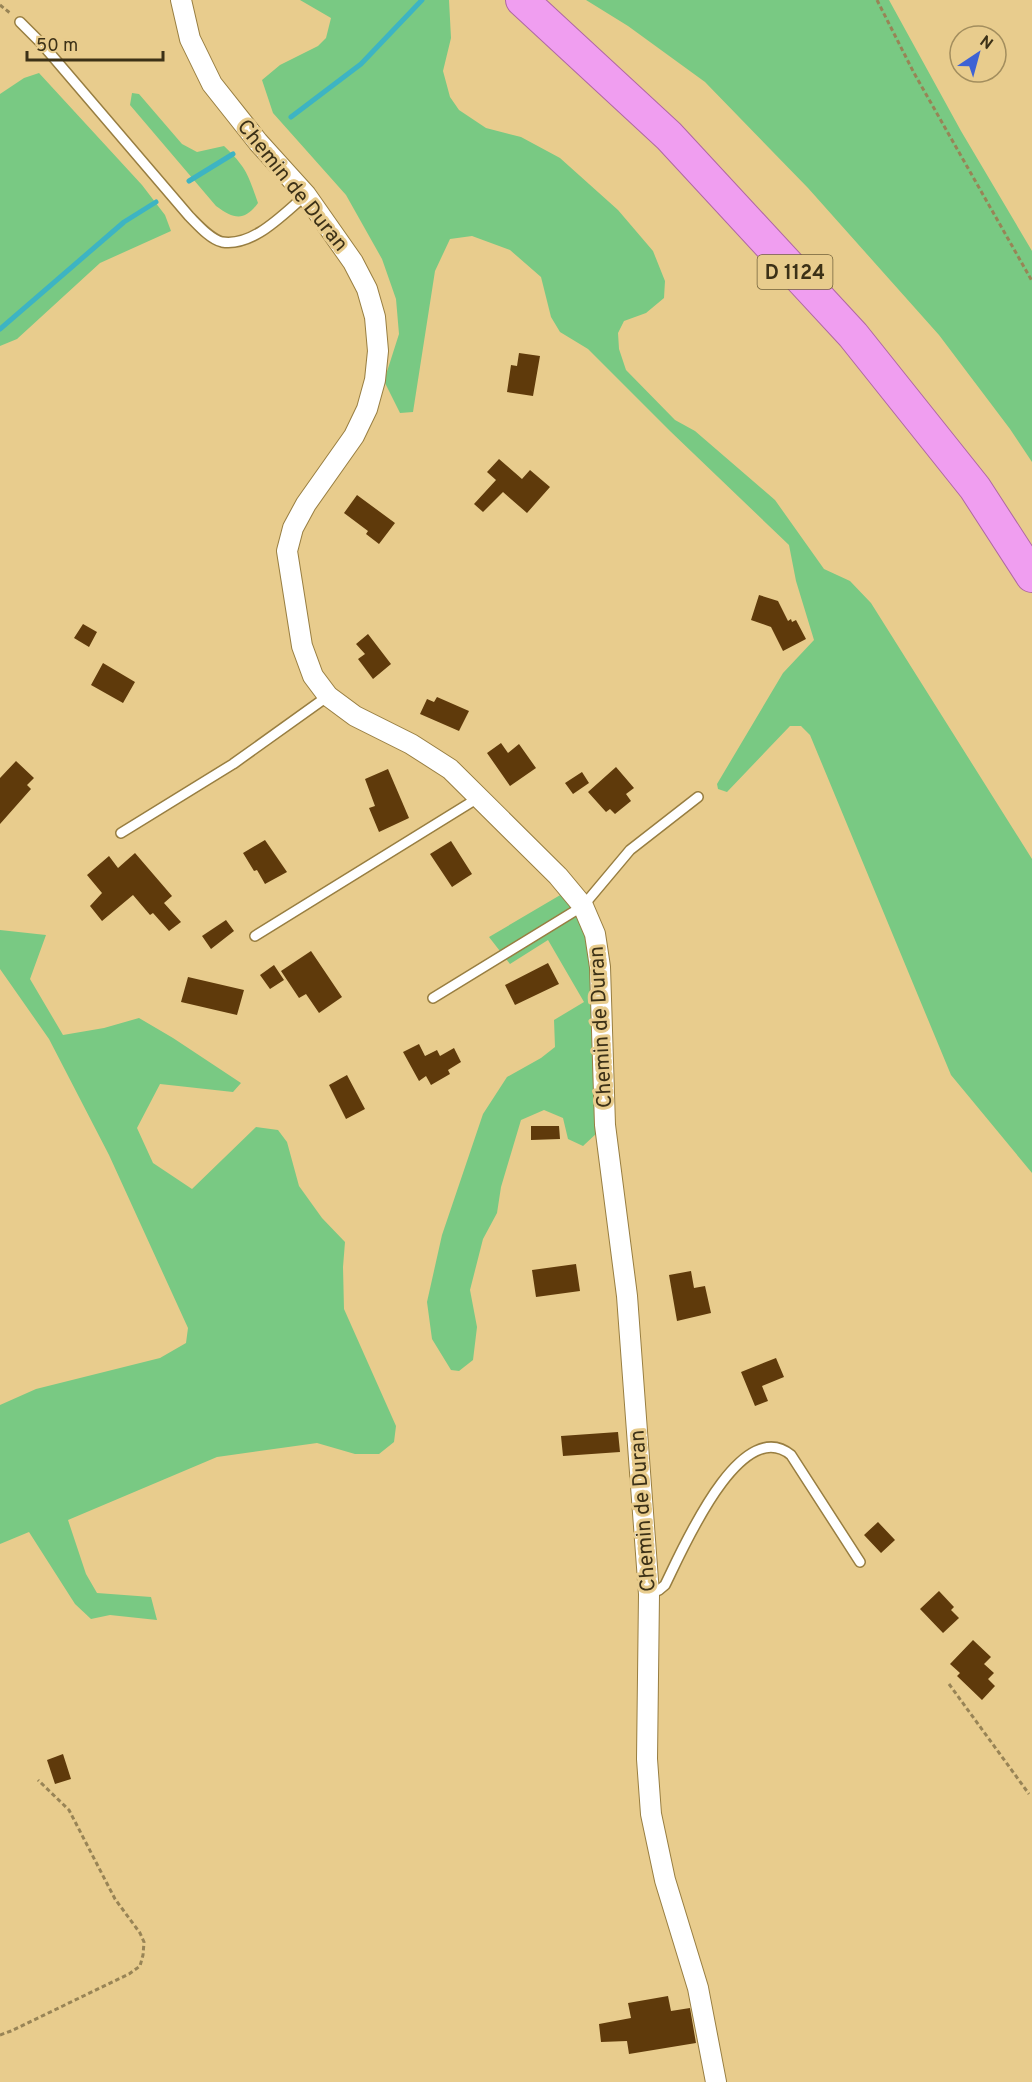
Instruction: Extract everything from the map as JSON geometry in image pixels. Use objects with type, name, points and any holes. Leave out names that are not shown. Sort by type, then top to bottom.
[{"type":"highway","name":"D 1124","points":[[522,0],[669,136],[853,335],[975,488],[1032,576]]},
{"type":"street","name":"Chemin de Duran","points":[[181,0],[190,39],[212,84],[258,142],[306,195],[353,262],[367,289],[375,317],[378,351],[375,380],[367,409],[354,436],[306,504],[293,528],[287,551],[302,646],[313,676],[328,696],[355,716],[432,756],[450,769],[558,876],[583,906],[595,934],[600,967],[604,1125],[627,1296],[649,1594],[647,1759],[651,1814],[665,1880],[698,1988],[716,2082]]},
{"type":"lane","points":[[20,22],[42,44],[189,216],[221,242],[238,241],[260,232],[306,195]]},
{"type":"lane","points":[[120,833],[233,764],[328,696]]},
{"type":"lane","points":[[432,998],[583,906],[630,850],[699,797]]},
{"type":"lane","points":[[255,936],[478,798]]},
{"type":"lane","points":[[649,1594],[665,1585],[708,1500],[746,1458],[761,1449],[775,1447],[791,1455],[860,1562]]},
{"type":"path","points":[[877,0],[914,73],[1032,281]]},
{"type":"path","points":[[949,1684],[1029,1794]]},
{"type":"path","points":[[0,2035],[129,1974],[140,1966],[143,1955],[144,1942],[140,1933],[115,1899],[69,1810],[38,1780]]},
{"type":"green space","points":[[300,0],[449,0],[451,38],[443,71],[450,97],[459,110],[486,128],[521,137],[560,158],[618,210],[653,251],[665,281],[664,298],[646,313],[624,321],[618,333],[619,349],[626,370],[675,420],[695,431],[775,500],[824,569],[850,581],[871,603],[1032,859],[1032,1173],[951,1075],[810,735],[801,726],[790,726],[727,792],[718,789],[717,784],[783,673],[814,640],[796,581],[789,545],[588,349],[560,332],[551,317],[541,277],[510,250],[472,236],[450,239],[435,271],[413,412],[400,413],[384,381],[399,334],[396,299],[382,259],[346,195],[273,113],[262,80],[280,65],[318,46],[326,38],[331,18]]},
{"type":"green space","points":[[586,0],[889,0],[961,131],[1032,251],[1032,462],[939,335],[808,188],[705,82],[628,26]]},
{"type":"green space","points":[[39,73],[142,185],[165,215],[171,231],[100,263],[17,339],[0,346],[0,94],[24,78]]},
{"type":"green space","points":[[132,93],[139,94],[182,144],[197,152],[224,146],[242,166],[249,178],[258,203],[253,209],[243,216],[234,216],[216,206],[130,105]]},
{"type":"green space","points":[[562,894],[581,921],[589,941],[594,969],[597,1133],[583,1146],[568,1139],[563,1118],[544,1110],[521,1120],[501,1187],[497,1213],[483,1239],[470,1290],[477,1327],[473,1360],[459,1371],[451,1370],[432,1339],[427,1302],[442,1235],[483,1114],[507,1077],[541,1058],[555,1047],[554,1020],[584,1002],[548,940],[510,964],[489,937]]},
{"type":"green space","points":[[0,930],[46,935],[30,979],[63,1035],[104,1028],[139,1018],[241,1083],[233,1092],[160,1084],[137,1128],[153,1163],[192,1189],[256,1127],[278,1130],[287,1142],[299,1186],[322,1218],[345,1242],[344,1309],[396,1426],[394,1442],[379,1454],[355,1454],[317,1443],[217,1457],[68,1520],[86,1574],[97,1593],[151,1597],[157,1620],[110,1615],[91,1619],[75,1604],[29,1532],[0,1544],[0,1405],[36,1389],[160,1358],[186,1343],[188,1328],[109,1155],[49,1039],[0,969]]},
{"type":"building","points":[[519,353],[540,356],[533,396],[507,392],[511,365],[517,366]]},
{"type":"building","points":[[499,459],[522,479],[530,470],[550,487],[527,513],[503,492],[483,512],[474,504],[496,480],[487,472]]},
{"type":"building","points":[[357,495],[395,523],[379,544],[366,534],[368,531],[344,513]]},
{"type":"building","points":[[759,595],[778,601],[788,621],[796,620],[806,639],[783,651],[771,627],[751,620]]},
{"type":"building","points":[[83,624],[97,632],[89,647],[74,638]]},
{"type":"building","points":[[368,634],[391,664],[373,679],[358,659],[365,654],[356,644]]},
{"type":"building","points":[[103,663],[135,682],[123,703],[91,685]]},
{"type":"building","points":[[437,697],[469,711],[459,731],[420,714],[427,699],[434,702]]},
{"type":"building","points":[[501,743],[508,753],[519,744],[536,768],[510,786],[487,753]]},
{"type":"building","points":[[16,761],[34,778],[27,785],[31,789],[0,824],[0,778]]},
{"type":"building","points":[[616,767],[634,788],[626,794],[631,801],[615,814],[610,809],[606,812],[588,792]]},
{"type":"building","points":[[388,769],[409,818],[379,832],[369,808],[375,806],[365,779]]},
{"type":"building","points":[[582,772],[589,783],[573,794],[565,783]]},
{"type":"building","points":[[265,840],[287,872],[265,884],[243,853]]},
{"type":"building","points":[[451,841],[472,874],[452,887],[430,854]]},
{"type":"building","points":[[135,853],[172,896],[164,903],[181,922],[169,931],[153,913],[150,915],[133,895],[102,921],[90,906],[102,893],[87,875],[109,856],[118,868]]},
{"type":"building","points":[[226,920],[234,931],[211,949],[202,936]]},
{"type":"building","points":[[311,951],[342,997],[319,1013],[306,994],[299,998],[281,971]]},
{"type":"building","points":[[548,963],[559,984],[515,1005],[505,985]]},
{"type":"building","points":[[274,965],[284,980],[270,989],[260,975]]},
{"type":"building","points":[[188,977],[244,990],[237,1015],[181,1002]]},
{"type":"building","points":[[419,1044],[425,1056],[437,1050],[440,1056],[454,1048],[461,1062],[448,1070],[450,1074],[431,1085],[426,1076],[419,1081],[403,1052]]},
{"type":"building","points":[[347,1075],[365,1109],[346,1119],[329,1085]]},
{"type":"building","points":[[531,1126],[559,1126],[560,1139],[531,1140]]},
{"type":"building","points":[[576,1264],[580,1291],[536,1297],[532,1270]]},
{"type":"building","points":[[691,1271],[694,1288],[705,1286],[711,1313],[677,1321],[669,1275]]},
{"type":"building","points":[[776,1358],[784,1377],[762,1386],[768,1401],[755,1406],[741,1372]]},
{"type":"building","points":[[618,1432],[620,1452],[563,1456],[561,1436]]},
{"type":"building","points":[[878,1522],[895,1540],[881,1553],[864,1535]]},
{"type":"building","points":[[939,1591],[954,1607],[951,1610],[959,1618],[943,1633],[920,1609]]},
{"type":"building","points":[[973,1640],[991,1657],[984,1664],[994,1673],[988,1679],[995,1686],[982,1700],[957,1676],[960,1673],[950,1664]]},
{"type":"building","points":[[63,1754],[71,1779],[55,1784],[47,1760]]},
{"type":"building","points":[[668,1996],[671,2011],[690,2008],[696,2043],[629,2054],[627,2041],[601,2042],[599,2024],[631,2018],[628,2003]]},
{"type":"waterway","points":[[291,117],[361,64],[422,0]]},
{"type":"waterway","points":[[189,181],[233,154]]},
{"type":"waterway","points":[[0,329],[124,222],[156,202]]}]
